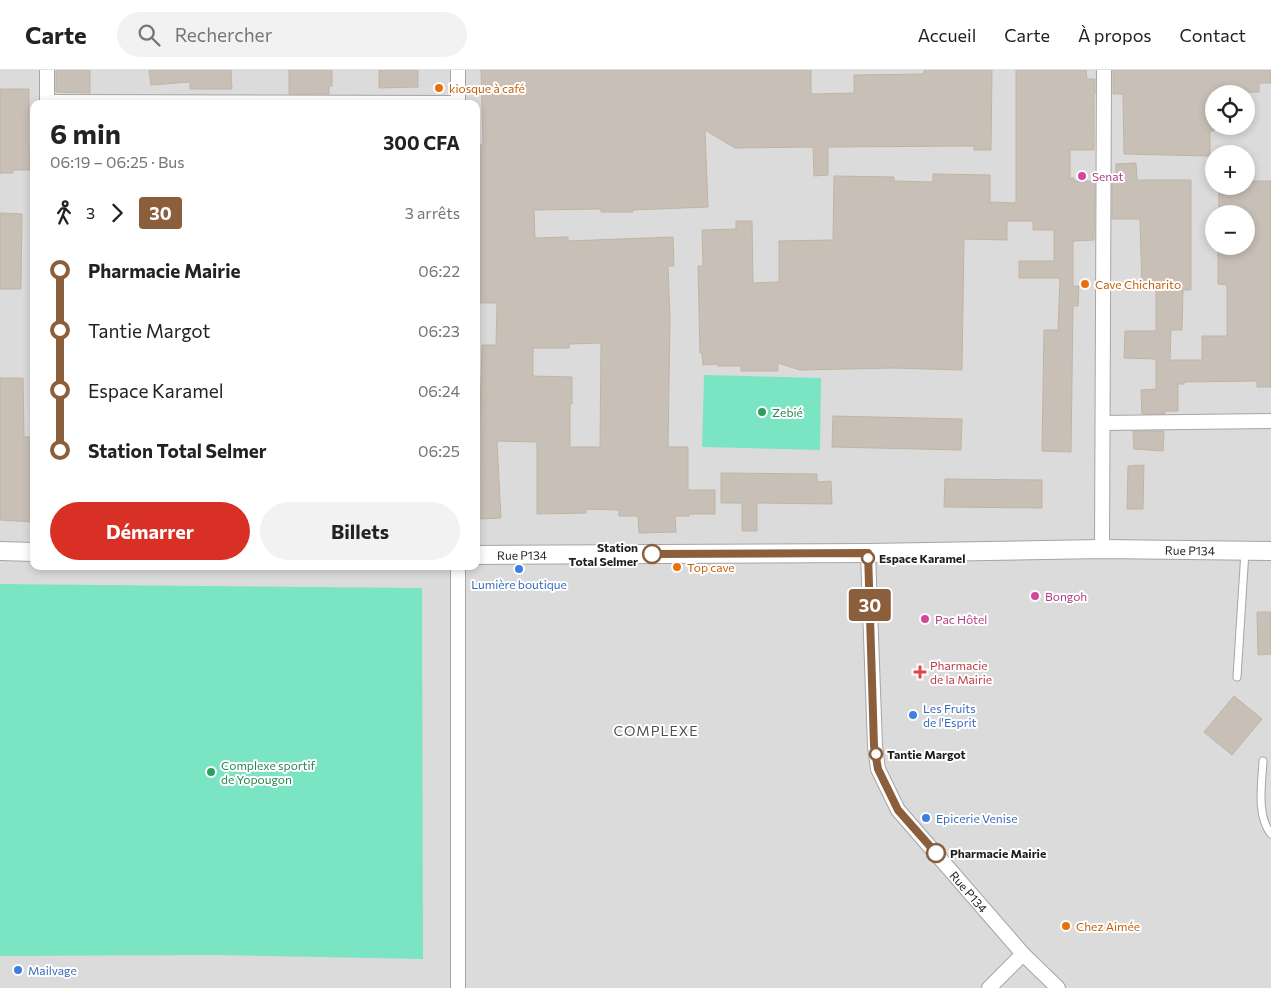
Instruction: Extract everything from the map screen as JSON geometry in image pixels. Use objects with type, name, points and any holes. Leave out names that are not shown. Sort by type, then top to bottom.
[{"type":"street","points":[[47,70],[47,100]]},
{"type":"street","points":[[458,70],[458,100]]},
{"type":"street","points":[[1102,549],[1104,70]]},
{"type":"street","points":[[1103,422],[1271,421]]},
{"type":"street","name":"Rue P134","points":[[480,555],[868,553],[1102,549],[1271,551]]},
{"type":"street","points":[[0,551],[30,552]]},
{"type":"street","name":"Rue P134","points":[[868,553],[874,746],[878,769],[898,810],[1023,954],[1058,988]]},
{"type":"street","points":[[458,570],[458,988]]},
{"type":"street","points":[[989,988],[1023,954]]},
{"type":"lane","points":[[1237,677],[1245,551]]},
{"type":"lane","points":[[1263,760],[1262,801],[1264,822],[1271,834]]},
{"type":"shaded area","points":[[0,70],[1271,70],[1271,988],[0,988]]},
{"type":"green space","name":"Zebié","points":[[704,375],[821,378],[820,450],[702,447]]},
{"type":"green space","name":"Complexe sportif de Yopougon","points":[[0,584],[422,588],[423,959],[215,955],[0,956]]},
{"type":"building","points":[[56,70],[90,70],[90,93],[56,92]]},
{"type":"building","points":[[149,70],[231,70],[232,89],[190,89],[190,82],[151,85]]},
{"type":"building","points":[[289,70],[332,70],[332,86],[329,86],[329,94],[289,94]]},
{"type":"building","points":[[379,70],[418,70],[418,87],[379,88]]},
{"type":"building","points":[[481,70],[811,70],[811,94],[854,93],[854,75],[924,74],[924,70],[992,70],[991,150],[974,150],[974,146],[828,147],[828,175],[814,176],[813,147],[735,148],[705,130],[708,207],[633,210],[633,212],[601,212],[601,209],[534,210],[535,238],[568,237],[568,241],[673,237],[674,266],[668,266],[670,319],[668,447],[688,447],[688,490],[715,490],[715,514],[675,516],[676,532],[639,533],[638,516],[619,516],[619,510],[586,509],[586,513],[537,514],[537,442],[497,441],[501,518],[480,519],[482,345],[496,345],[497,305],[496,303],[480,303],[480,145],[483,145]],"holes":[[[601,343],[600,447],[570,447],[572,377],[533,376],[533,348],[569,348],[569,344]]]},
{"type":"building","points":[[1016,70],[1086,70],[1087,79],[1095,79],[1094,150],[1070,150],[1070,178],[1074,178],[1074,181],[1095,181],[1094,240],[1073,241],[1073,286],[1079,286],[1078,306],[1073,306],[1071,452],[1042,451],[1044,330],[1058,330],[1060,278],[1019,278],[1019,261],[1054,261],[1054,230],[1033,230],[1033,221],[1007,221],[1007,240],[964,239],[962,370],[893,368],[800,370],[778,363],[778,371],[741,371],[741,366],[703,365],[702,353],[700,353],[698,266],[703,266],[702,230],[736,229],[736,221],[752,221],[753,283],[779,282],[779,241],[833,240],[834,176],[894,177],[894,181],[933,182],[933,174],[990,175],[990,202],[1016,203]]},
{"type":"building","points":[[1113,70],[1271,70],[1271,83],[1259,83],[1259,92],[1255,92],[1255,85],[1205,85],[1205,135],[1210,135],[1210,145],[1205,145],[1205,156],[1124,154],[1123,94],[1113,94]]},
{"type":"building","points":[[0,89],[29,89],[30,170],[13,170],[13,173],[0,173]]},
{"type":"building","points":[[1136,163],[1137,180],[1191,180],[1191,290],[1183,290],[1182,330],[1171,330],[1170,360],[1202,360],[1202,336],[1227,336],[1227,285],[1218,284],[1218,255],[1255,255],[1255,205],[1219,205],[1219,195],[1255,195],[1255,181],[1271,181],[1271,387],[1257,387],[1257,381],[1184,382],[1184,384],[1178,384],[1178,411],[1165,411],[1165,414],[1142,414],[1141,390],[1156,389],[1156,359],[1124,358],[1125,331],[1156,331],[1156,290],[1142,290],[1140,219],[1112,219],[1112,182],[1116,182],[1116,164]]},
{"type":"building","points":[[0,213],[22,214],[21,289],[0,289]]},
{"type":"building","points":[[0,378],[23,378],[24,437],[30,437],[30,522],[0,520]]},
{"type":"building","points":[[833,416],[962,419],[961,450],[832,447]]},
{"type":"building","points":[[1133,431],[1164,431],[1163,451],[1134,449]]},
{"type":"building","points":[[1144,465],[1143,509],[1127,509],[1128,466]]},
{"type":"building","points":[[721,473],[817,474],[817,482],[831,481],[832,504],[757,503],[757,531],[742,531],[742,503],[721,503]]},
{"type":"building","points":[[945,479],[1042,480],[1042,508],[944,507]]},
{"type":"building","points":[[1257,612],[1271,612],[1271,654],[1258,655]]},
{"type":"building","points":[[1234,696],[1262,719],[1232,755],[1204,732]]},
{"type":"bus line","name":"30","points":[[652,554],[868,553],[874,746],[878,769],[898,810],[936,853]]},
{"type":"place","name":"kiosque à café","points":[[439,88]]},
{"type":"place","name":"Senat","points":[[1082,176]]},
{"type":"place","name":"Cave Chicharito","points":[[1085,284]]},
{"type":"place","name":"Zebié","points":[[762,412]]},
{"type":"place","name":"Station Total Selmer","points":[[652,554]]},
{"type":"place","name":"Espace Karamel","points":[[868,558]]},
{"type":"place","name":"Top cave","points":[[677,567]]},
{"type":"place","name":"Lumière boutique","points":[[519,569]]},
{"type":"place","name":"Bongoh","points":[[1035,596]]},
{"type":"place","name":"Pac Hôtel","points":[[925,619]]},
{"type":"place","name":"Pharmacie de la Mairie","points":[[920,672]]},
{"type":"place","name":"Les Fruits de l'Esprit","points":[[913,715]]},
{"type":"place","name":"Tantie Margot","points":[[876,754]]},
{"type":"place","name":"Complexe sportif de Yopougon","points":[[211,772]]},
{"type":"place","name":"Epicerie Venise","points":[[926,818]]},
{"type":"place","name":"Pharmacie Mairie","points":[[936,853]]},
{"type":"place","name":"Chez Aimée","points":[[1066,926]]},
{"type":"place","name":"Mailvage","points":[[18,970]]},
{"type":"district","name":"COMPLEXE","points":[[656,730]]}]
